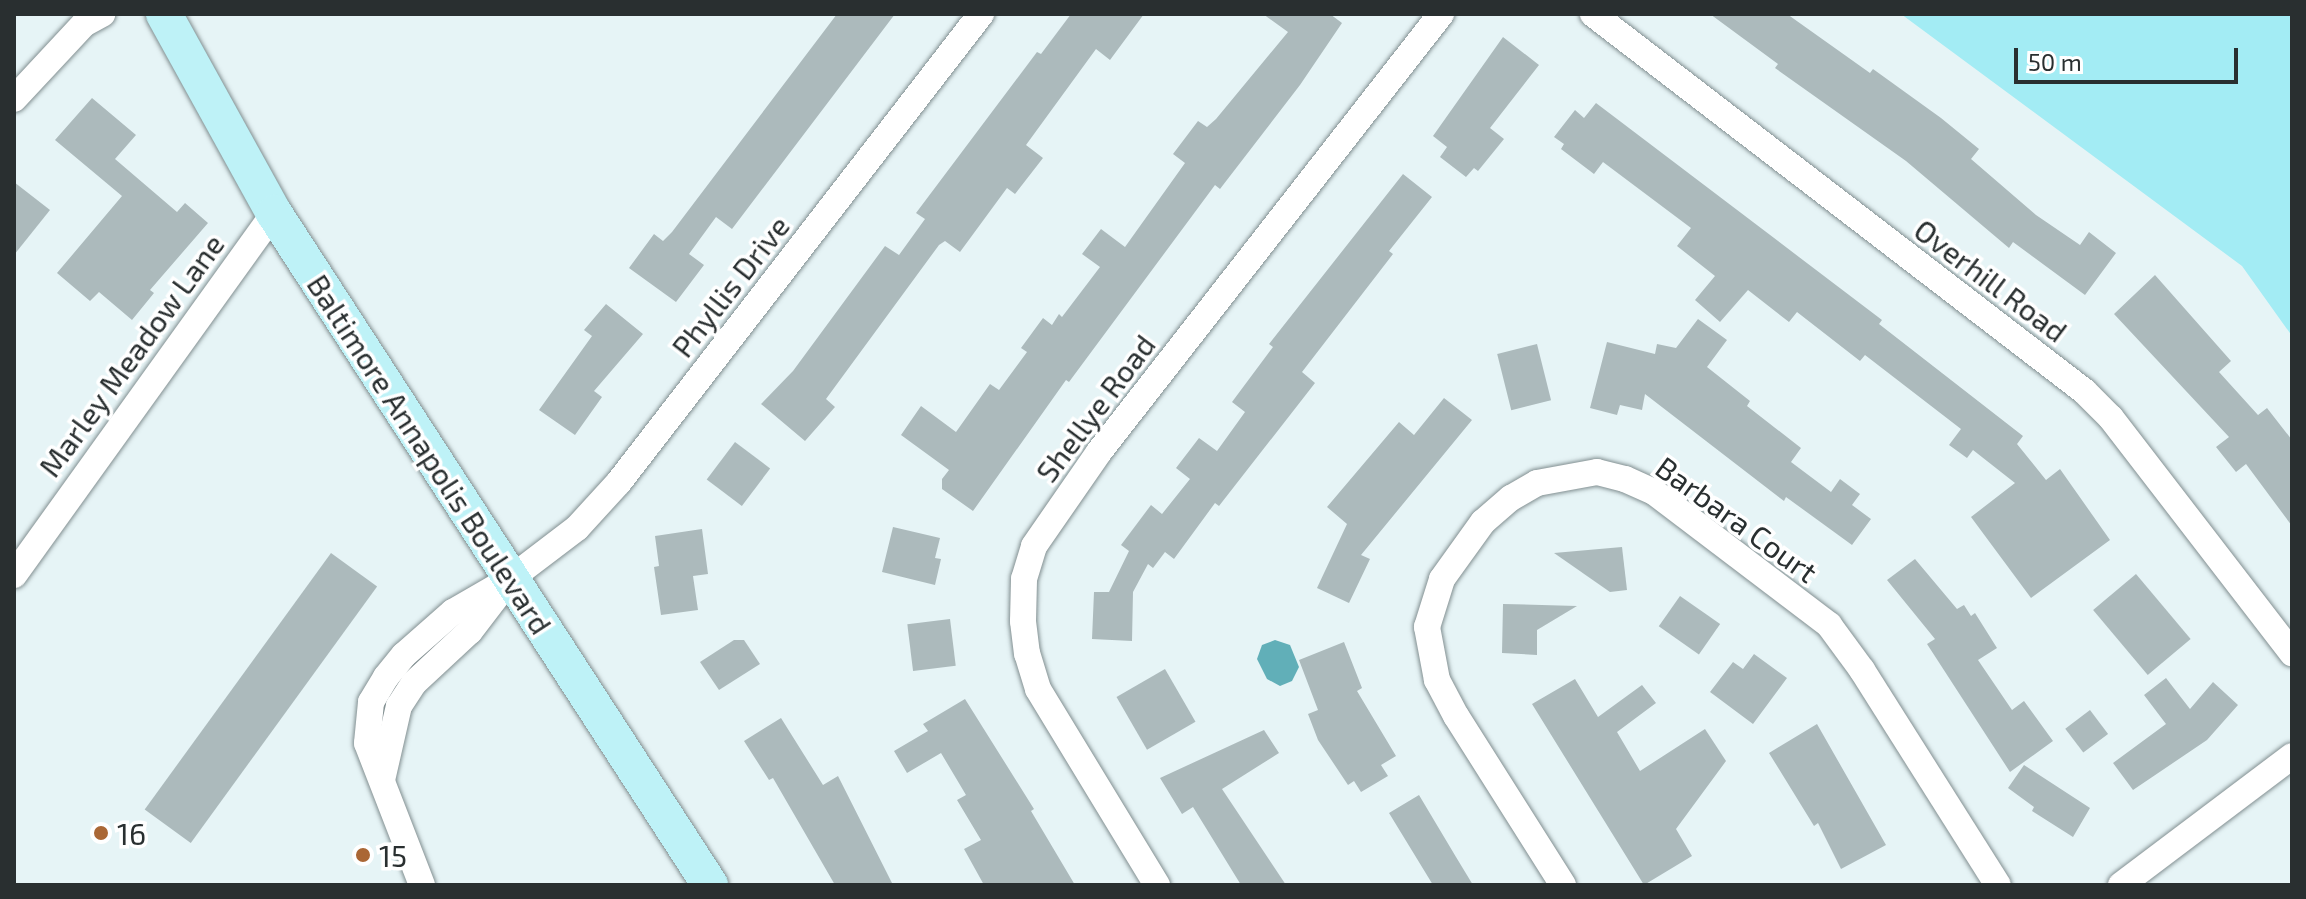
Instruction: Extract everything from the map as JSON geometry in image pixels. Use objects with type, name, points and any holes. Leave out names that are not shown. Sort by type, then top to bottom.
[{"type":"main road","name":"Baltimore Annapolis Boulevard","points":[[164,14],[274,213],[710,885]]},
{"type":"street","points":[[14,99],[84,24],[102,14]]},
{"type":"street","name":"Phyllis Drive","points":[[422,885],[382,780],[399,706],[414,683],[470,631],[510,579],[577,528],[619,482],[981,14]]},
{"type":"street","name":"Shellye Road","points":[[1157,885],[1038,689],[1027,654],[1023,621],[1024,579],[1034,546],[1099,452],[1441,14]]},
{"type":"street","name":"Overhill Road","points":[[1593,14],[2084,391],[2111,418],[2292,653]]},
{"type":"street","name":"Marley Meadow Lane","points":[[14,575],[274,213]]},
{"type":"street","name":"Barbara Court","points":[[1563,885],[1456,716],[1437,680],[1427,627],[1442,579],[1483,522],[1511,498],[1537,483],[1597,472],[1625,479],[1654,492],[1829,625],[1855,660],[1998,885]]},
{"type":"street","points":[[2121,885],[2292,756]]},
{"type":"shaded area","points":[[1901,14],[2292,14],[2292,336],[2242,266]]},
{"type":"shaded area","points":[[1275,640],[1290,645],[1299,667],[1292,681],[1280,686],[1267,679],[1257,659],[1262,645]]},
{"type":"building","points":[[837,14],[895,14],[732,229],[716,217],[689,254],[704,265],[676,302],[629,268],[654,234],[663,241],[672,232]]},
{"type":"building","points":[[1071,14],[1144,14],[1110,60],[1096,49],[1026,145],[1043,158],[1015,194],[1007,188],[960,252],[945,241],[939,245],[826,399],[835,407],[805,441],[761,404],[793,371],[885,246],[899,255],[925,219],[916,213],[1037,52],[1041,54]]},
{"type":"building","points":[[1263,14],[1330,14],[1342,23],[1300,85],[1220,189],[1215,185],[1069,382],[1066,380],[973,511],[942,489],[942,479],[949,470],[901,435],[921,406],[956,432],[990,384],[999,390],[1027,352],[1021,348],[1043,318],[1052,325],[1059,314],[1062,317],[1100,267],[1082,254],[1101,229],[1125,247],[1185,163],[1173,154],[1198,121],[1207,127],[1216,119],[1288,32]]},
{"type":"building","points":[[1710,14],[1787,14],[1870,73],[1873,69],[1941,118],[1979,149],[1971,159],[2036,215],[2080,245],[2089,232],[2116,253],[2085,295],[2013,242],[2009,248],[1906,161],[1775,68],[1778,64]]},
{"type":"building","points":[[1503,37],[1539,65],[1490,128],[1504,139],[1478,171],[1474,168],[1466,177],[1440,157],[1447,147],[1433,136]]},
{"type":"building","points":[[92,98],[136,135],[115,159],[177,212],[185,203],[208,223],[150,290],[154,293],[132,320],[99,292],[90,301],[57,273],[122,196],[55,140]]},
{"type":"building","points":[[1596,103],[1882,320],[1879,324],[2023,436],[2017,444],[2046,480],[2060,469],[2110,540],[2031,598],[1971,517],[2015,483],[1973,450],[1967,458],[1949,445],[1961,429],[1865,355],[1860,361],[1797,312],[1789,322],[1748,290],[1720,322],[1695,300],[1715,276],[1677,246],[1691,228],[1603,162],[1594,174],[1561,149],[1564,144],[1554,137],[1575,110],[1584,118]]},
{"type":"building","points":[[1403,174],[1432,197],[1389,251],[1393,254],[1302,372],[1315,383],[1219,506],[1215,503],[1174,559],[1165,552],[1153,568],[1148,564],[1133,592],[1132,641],[1092,639],[1094,592],[1109,592],[1129,551],[1121,545],[1151,505],[1162,514],[1190,479],[1176,468],[1199,438],[1217,451],[1245,412],[1232,402],[1273,347],[1269,344]]},
{"type":"building","points":[[14,182],[50,210],[14,255]]},
{"type":"building","points":[[2155,275],[2231,361],[2219,372],[2258,415],[2267,408],[2292,440],[2292,526],[2246,464],[2236,472],[2216,447],[2229,437],[2114,314]]},
{"type":"building","points":[[606,304],[643,334],[594,391],[602,397],[575,435],[539,410],[592,336],[584,330]]},
{"type":"building","points":[[1698,319],[1727,340],[1707,367],[1750,401],[1747,406],[1801,448],[1791,462],[1831,492],[1840,479],[1860,494],[1852,505],[1871,519],[1852,545],[1786,497],[1784,501],[1645,394],[1642,410],[1620,405],[1617,415],[1590,408],[1607,342],[1655,354],[1657,344],[1676,348]]},
{"type":"building","points":[[1537,344],[1551,400],[1511,410],[1497,354]]},
{"type":"building","points":[[1444,398],[1472,420],[1361,555],[1370,559],[1349,603],[1317,588],[1347,524],[1327,507],[1399,422],[1414,435]]},
{"type":"building","points":[[735,442],[770,468],[742,506],[707,480]]},
{"type":"building","points":[[893,527],[940,538],[935,558],[941,559],[935,585],[882,572]]},
{"type":"building","points":[[702,529],[708,574],[693,576],[698,610],[661,615],[654,567],[659,566],[655,536]]},
{"type":"building","points":[[1622,547],[1627,590],[1610,592],[1554,553]]},
{"type":"building","points":[[331,553],[377,587],[191,843],[145,809]]},
{"type":"building","points":[[1915,559],[1957,609],[1964,605],[1971,616],[1975,613],[1997,648],[1978,660],[2012,710],[2024,701],[2053,741],[2010,772],[1927,644],[1935,639],[1887,580]]},
{"type":"building","points":[[2136,574],[2191,639],[2148,675],[2093,610]]},
{"type":"building","points":[[1680,596],[1720,624],[1699,654],[1659,626]]},
{"type":"building","points":[[1503,604],[1577,606],[1537,630],[1537,655],[1502,653]]},
{"type":"building","points":[[950,619],[956,666],[913,671],[907,624]]},
{"type":"building","points":[[734,640],[744,640],[760,664],[719,690],[700,662]]},
{"type":"building","points":[[1344,642],[1362,688],[1357,691],[1396,756],[1381,765],[1388,776],[1361,792],[1354,781],[1348,785],[1318,740],[1308,714],[1318,710],[1299,660]]},
{"type":"building","points":[[1754,654],[1787,678],[1753,724],[1710,692],[1733,662],[1743,669]]},
{"type":"building","points":[[1165,669],[1196,722],[1147,750],[1117,697]]},
{"type":"building","points":[[2166,678],[2190,709],[2213,682],[2238,705],[2207,740],[2133,790],[2113,763],[2166,724],[2144,695]]},
{"type":"building","points":[[1575,679],[1598,717],[1642,685],[1656,703],[1617,732],[1640,771],[1705,729],[1726,761],[1676,829],[1692,856],[1644,885],[1532,704]]},
{"type":"building","points":[[965,699],[1034,809],[1031,811],[1075,885],[984,885],[964,849],[981,840],[957,800],[966,795],[941,753],[907,773],[894,751],[928,731],[923,724]]},
{"type":"building","points":[[2090,710],[2108,734],[2083,753],[2065,729]]},
{"type":"building","points":[[781,718],[823,785],[838,776],[893,885],[835,885],[773,778],[769,780],[744,741]]},
{"type":"building","points":[[1817,724],[1886,845],[1841,869],[1818,823],[1814,826],[1769,753]]},
{"type":"building","points":[[1264,730],[1279,753],[1222,789],[1286,885],[1241,885],[1193,807],[1182,814],[1160,778]]},
{"type":"building","points":[[2024,765],[2090,808],[2073,837],[2032,811],[2034,807],[2008,788]]},
{"type":"building","points":[[1419,795],[1473,885],[1433,885],[1389,813]]},
{"type":"place","name":"16","points":[[101,833]]},
{"type":"place","name":"15","points":[[363,855]]}]
